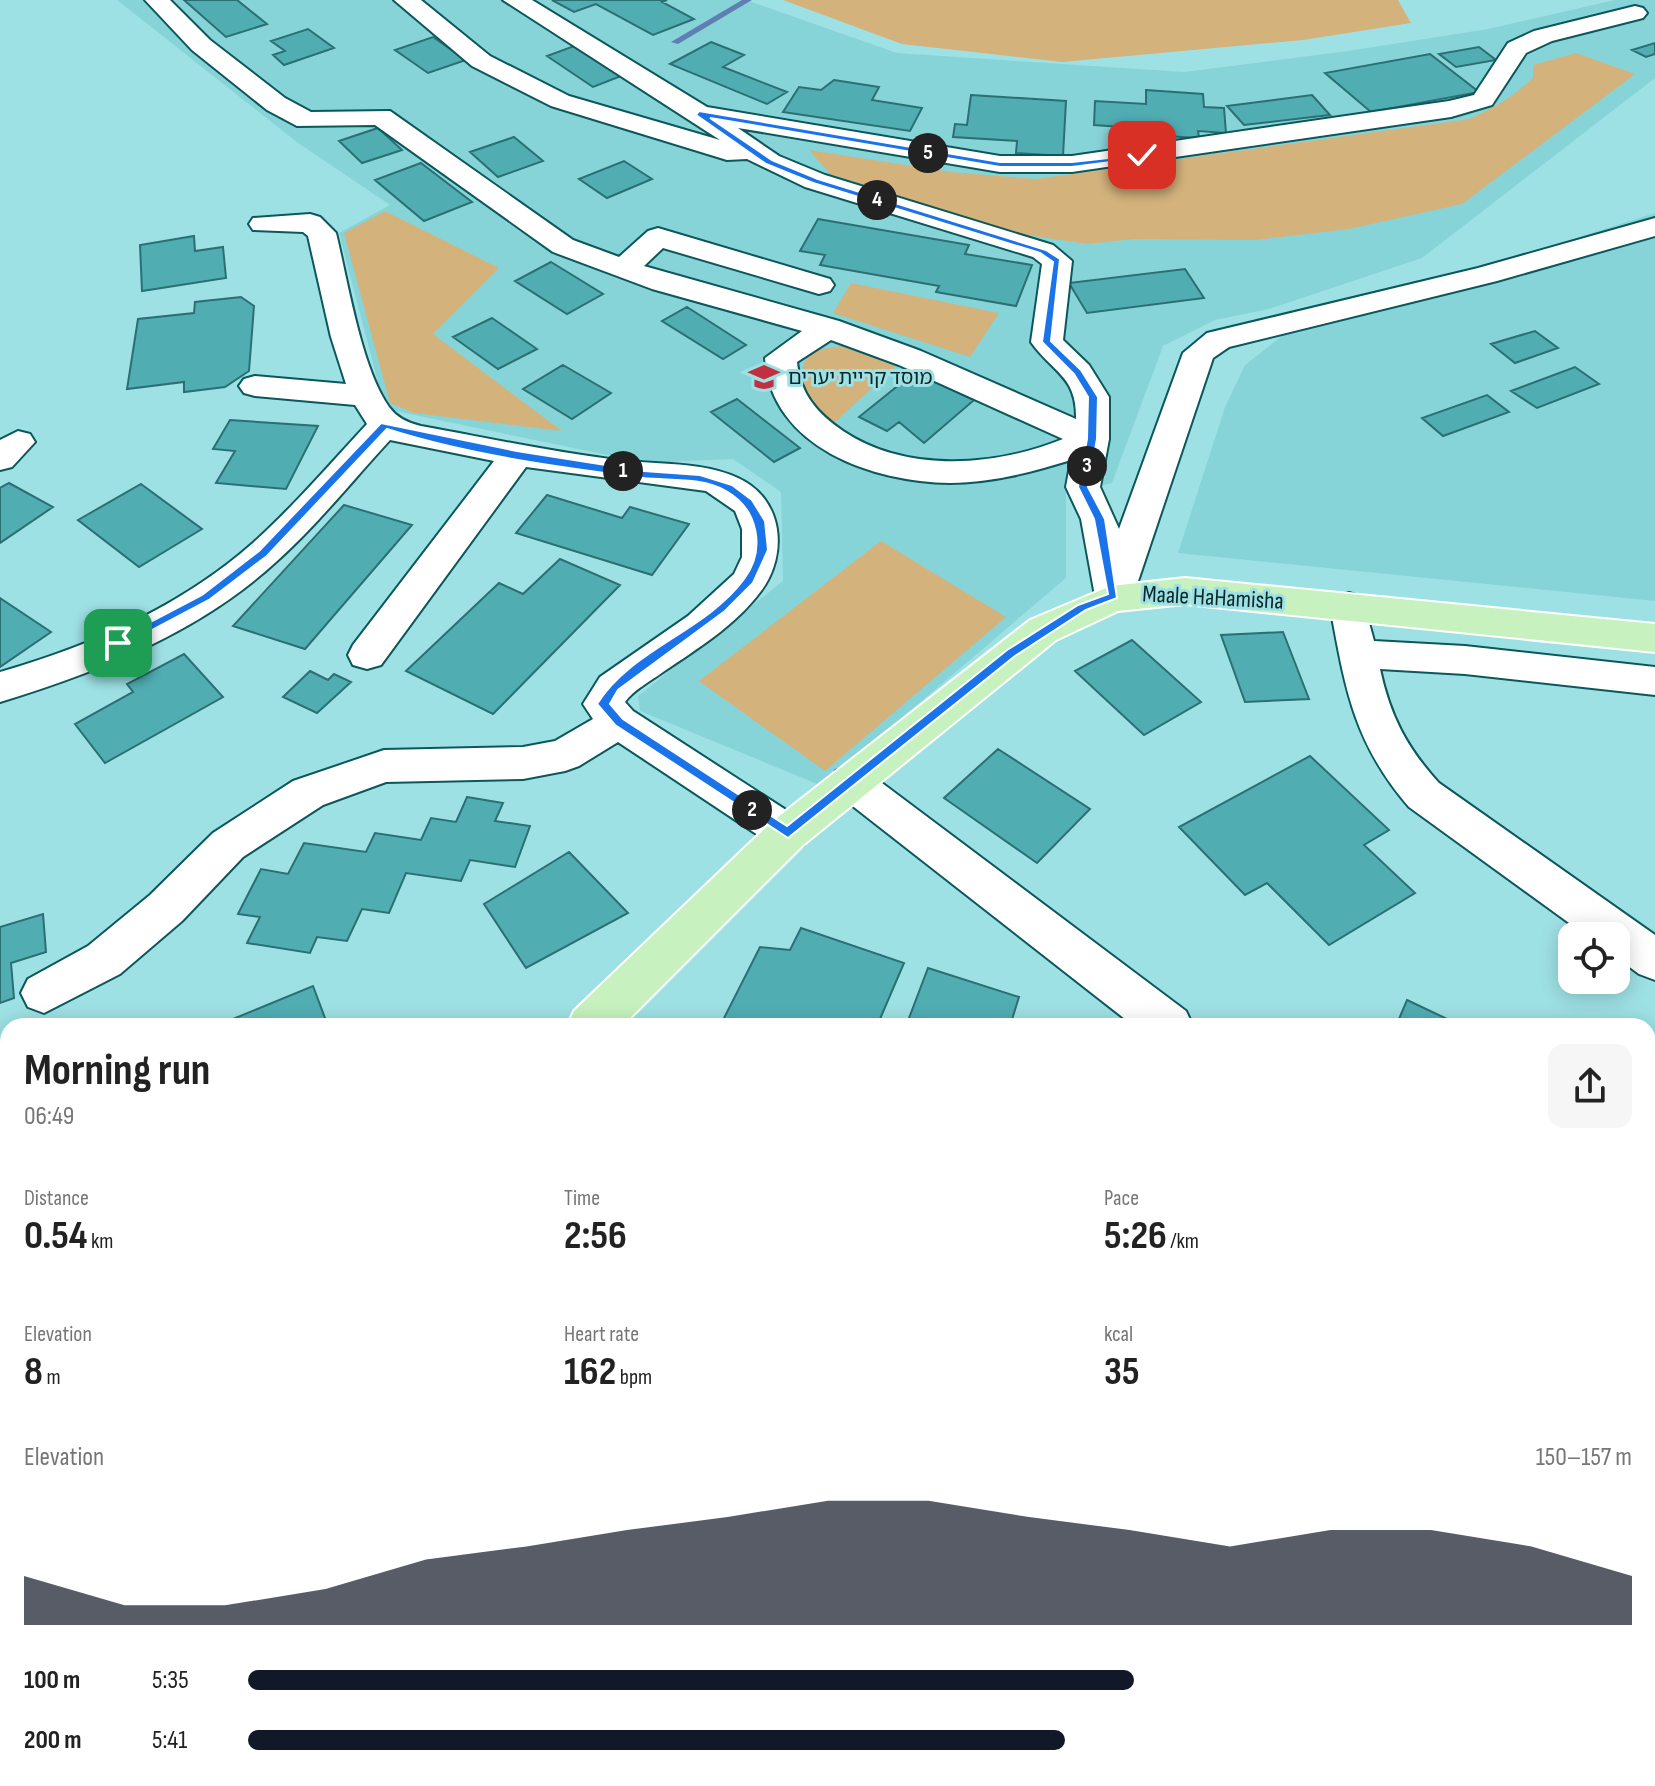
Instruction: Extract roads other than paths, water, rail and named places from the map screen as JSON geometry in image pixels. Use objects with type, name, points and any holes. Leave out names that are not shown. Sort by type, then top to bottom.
[{"type":"main road","name":"Maale HaHamisha","points":[[599,1018],[788,833],[1043,630],[1082,607],[1114,596],[1143,591],[1185,591],[1655,638]]},
{"type":"street","points":[[157,0],[201,45],[276,104],[306,120],[381,117],[563,246],[622,270],[828,328],[910,358],[1092,439]]},
{"type":"street","points":[[406,0],[481,61],[560,101],[769,162],[815,181],[1043,251],[1057,261],[1047,342],[1078,372],[1093,397],[1092,439],[1083,487],[1099,519],[1114,596]]},
{"type":"street","points":[[515,0],[699,114],[769,162]]},
{"type":"street","points":[[699,114],[1000,164],[1072,164],[1451,109],[1483,100],[1517,48],[1543,36],[1635,13]]},
{"type":"street","points":[[263,224],[310,223],[322,233],[363,396],[385,425],[419,436],[517,455],[644,475],[700,478],[729,488],[749,503],[760,521],[763,550],[749,581],[721,608],[614,687],[603,704],[619,722],[788,833]]},
{"type":"street","points":[[1114,596],[1199,353],[1218,340],[1486,275],[1655,227]]},
{"type":"street","points":[[622,270],[658,237],[819,285]]},
{"type":"street","points":[[828,328],[781,358],[782,379],[797,412],[827,437],[871,460],[922,471],[986,469],[1058,455],[1092,439]]},
{"type":"street","points":[[255,386],[363,396]]},
{"type":"street","points":[[0,687],[118,643],[206,597],[263,554],[385,425]]},
{"type":"street","points":[[367,655],[517,455]]},
{"type":"street","points":[[1349,606],[1382,739],[1424,795],[1655,960]]},
{"type":"street","points":[[1360,654],[1479,662],[1655,681]]},
{"type":"street","points":[[44,993],[104,960],[166,908],[228,845],[308,793],[384,766],[523,763],[565,755],[619,722]]},
{"type":"street","points":[[851,782],[1159,1018]]},
{"type":"waterway","points":[[675,42],[748,0]]},
{"type":"place","name":"מוסד קריית יערים","points":[[764,377]]}]
